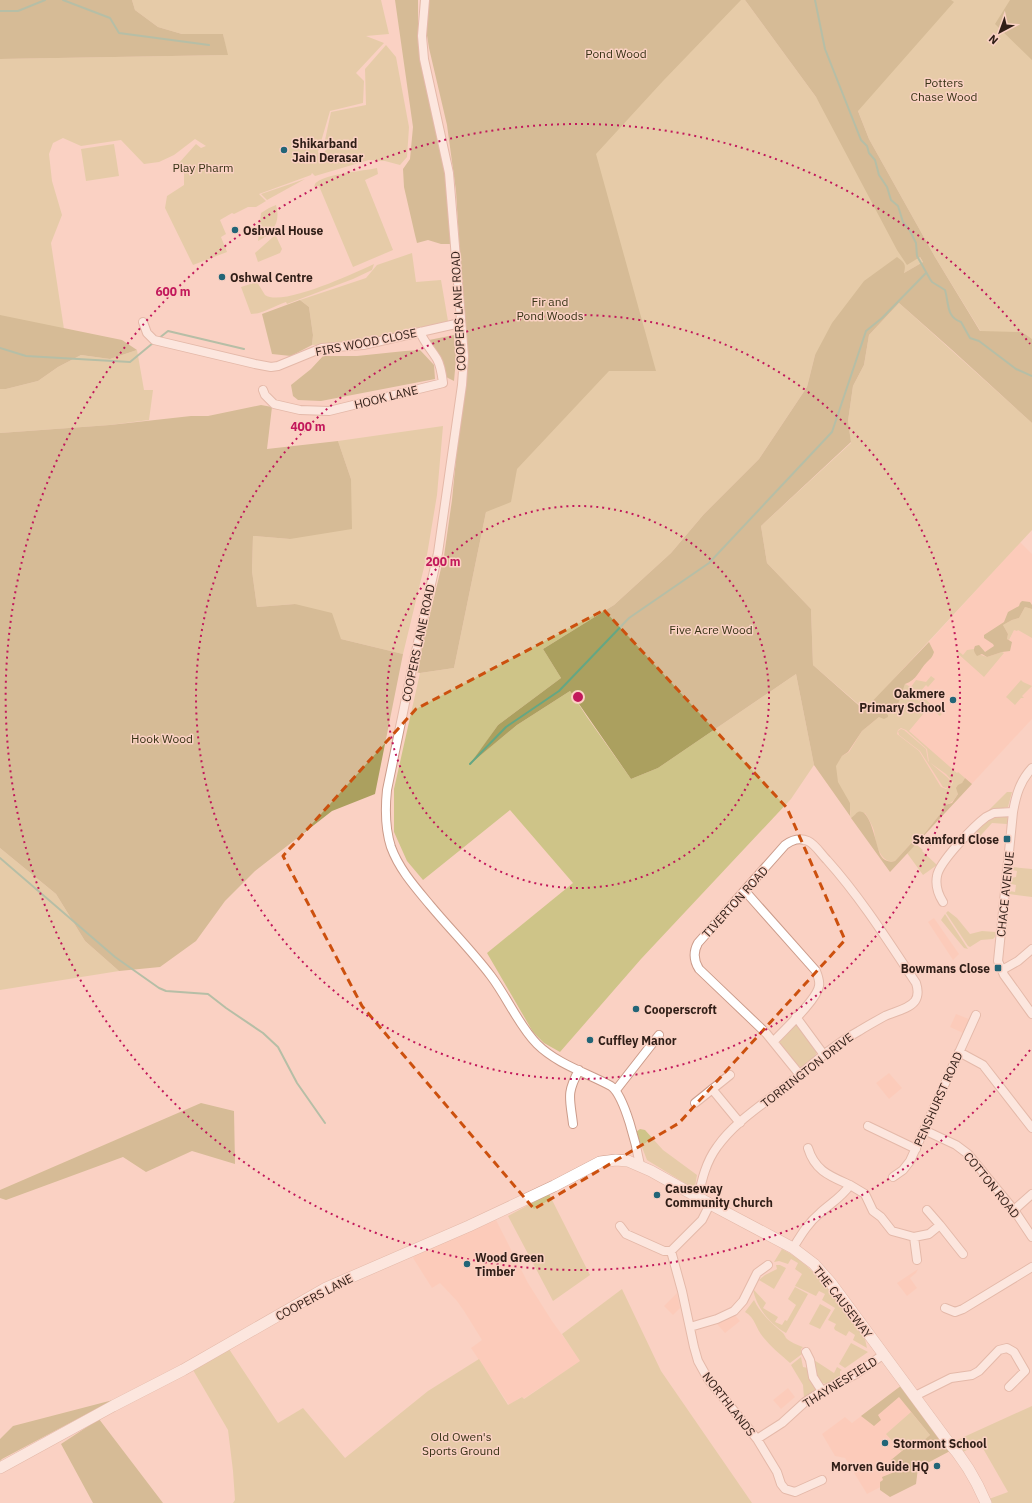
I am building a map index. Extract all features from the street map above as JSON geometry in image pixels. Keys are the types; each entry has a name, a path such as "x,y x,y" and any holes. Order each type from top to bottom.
{"main road":[{"name":"COOPERS LANE","path":"0,1468 113,1406 183,1370 326,1288 469,1226 554,1186 600,1162 616,1160 628,1161 640,1166"},
{"name":"THE CAUSEWAY","path":"640,1166 793,1248 807,1258 823,1274 946,1439 963,1458 978,1482 986,1503"}],"street":[{"name":"COOPERS LANE ROAD","path":"424,0 422,36 424,59 449,173 460,323 464,356 462,385 438,553 387,790 385,805 386,824 392,848 407,876 503,991 528,1034 537,1044 551,1055 616,1090"},
{"name":"FIRS WOOD CLOSE","path":"143,322 147,332 154,340 272,367 322,348 364,345 460,323"},
{"name":"HOOK LANE","path":"263,390 265,395 274,404 300,410 329,411 443,383 438,360 423,340 420,332"},
{"name":"CHACE AVENUE","path":"1032,768 1021,782 1013,812 998,953 998,961 1002,970 1032,1014"},
{"path":"943,902 938,895 936,884 937,874 945,860 986,817 994,813 1013,812"},
{"name":"TIVERTON ROAD","path":"800,1074 774,1041 704,974 695,963 694,952 698,943 788,843 794,840 802,839 807,840 815,846"},
{"name":"TORRINGTON DRIVE","path":"698,1198 703,1174 711,1155 724,1137 824,1055 856,1032 914,1002 918,993 916,983 873,917 815,846"},
{"path":"745,891 816,971 819,978 817,992 814,997 774,1041"},
{"path":"1002,970 1018,961 1032,948"},
{"name":"PENSHURST ROAD","path":"893,1177 908,1165 976,1015"},
{"path":"796,1017 824,1055"},
{"path":"640,1166 623,1102 616,1090 660,1035"},
{"path":"959,1052 983,1066 1032,1128"},
{"path":"574,1124 569,1096 571,1088 580,1070"},
{"path":"695,1103 730,1075"},
{"path":"712,1089 740,1123"},
{"path":"868,1126 916,1149"},
{"name":"COTTON ROAD","path":"924,1130 963,1149 1014,1210 1032,1236"},
{"path":"808,1148 813,1161 824,1172 865,1194 873,1211 881,1217 892,1231 914,1237 929,1234 940,1225"},
{"path":"793,1248 806,1228 819,1213 841,1197 850,1185"},
{"path":"1014,1210 1032,1194"},
{"path":"620,1226 626,1234 664,1251 671,1251 702,1220 710,1204"},
{"path":"927,1210 963,1254"},
{"path":"914,1237 917,1260"},
{"name":"NORTHLANDS","path":"671,1251 682,1291 694,1347 704,1373 720,1395 757,1439 777,1472 781,1484 785,1489 795,1492 822,1480"},
{"path":"690,1327 717,1319 737,1308 743,1301 757,1273 768,1264"},
{"path":"945,1308 955,1312 963,1309 1032,1267"},
{"path":"915,1396 951,1378 972,1375 979,1371 999,1350 1007,1348 1014,1352 1028,1370 1009,1387"},
{"path":"806,1352 810,1360 814,1377 822,1391"},
{"name":"THAYNESFIELD","path":"757,1439 782,1423 805,1402 822,1391 856,1374 884,1354"}],"highlighted area":[{"path":"604,610 787,808 845,940 679,1123 534,1209 362,1006 283,856 416,709"}],"shaded area":[{"name":"Oakmere Primary School","path":"1020,542 1032,554 1032,719 890,872 814,765"},
{"path":"934,918 959,954 953,960 928,922"},
{"path":"956,1014 969,1019 963,1033 950,1027"},
{"path":"889,1073 902,1088 889,1099 876,1083"},
{"path":"496,1220 528,1283 552,1321 581,1361 523,1399 521,1397 509,1405 471,1348 482,1340 464,1311 440,1283 432,1288 413,1258 416,1254"},
{"path":"918,1269 910,1278 917,1288 907,1296 897,1283"},
{"path":"677,1293 680,1308 673,1315 664,1306"},
{"path":"734,1314 740,1321 725,1333 717,1324"},
{"name":"Stormont School","path":"902,1385 950,1451 867,1494 845,1458 835,1456 822,1434 845,1417 852,1423"},
{"path":"788,1388 795,1397 781,1409 773,1400"}],"green space":[{"path":"0,0 132,0 135,10 158,27 182,34 223,34 228,55 0,59"},
{"name":"Play Pharm","path":"132,0 381,0 389,34 366,36 384,43 356,73 364,81 363,103 330,111 318,152 321,155 330,146 325,140 331,112 366,105 365,69 386,45 396,57 409,127 407,157 400,165 385,161 369,160 315,176 312,173 311,175 259,194 266,201 256,207 248,207 234,214 232,213 220,220 226,234 221,237 227,252 193,265 165,208 167,196 184,185 184,169 178,164 196,144 201,148 206,146 195,139 174,155 159,162 144,164 121,140 81,146 63,138 53,143 49,154 52,181 62,215 51,243 64,329 0,316 0,59 227,55 223,34 182,34 158,27 135,10"},
{"path":"395,0 418,0 418,35 424,76 446,173 451,244 441,244 428,240 417,243 415,235 404,187 403,169 410,159 413,127"},
{"name":"Fir and Pond Woods","path":"428,0 741,0 663,81 596,154 656,371 609,371 517,469 511,502 486,512 454,668 420,673 416,672 444,556 452,500 466,356 456,191 447,125 426,29"},
{"name":"Pond Wood","path":"552,0 745,0 816,97 923,262 904,273 815,355 807,387 759,459 704,514 671,553 614,605 543,649 561,678 498,725 472,762 517,725 570,691 631,779 658,768 796,674 814,765 791,799 641,959 560,1052 544,1043 533,1032 487,953 573,883 510,810 423,880 407,861 394,832 394,789 420,673 454,668 486,512 463,396 466,356 459,247"},
{"name":"Five Acre Wood","path":"745,0 951,0 954,2 858,111 869,139 935,257 980,331 1022,332 1032,339 1032,423 899,303 869,335 864,365 853,386 848,421 851,442 761,526 767,563 811,609 813,665 864,710 929,642 934,652 931,658 915,677 905,684 898,704 894,704 892,709 887,706 883,709 888,717 884,719 879,717 862,731 848,752 842,756 836,766 838,782 850,803 850,816 814,765 796,674 658,768 631,779 570,691 517,725 470,764 498,725 561,678 543,649 614,605 671,553 704,514 759,459 807,387 815,355 832,323 864,281 897,257 904,264 904,273 923,262 920,257 907,265 897,250 816,97"},
{"name":"Potters Chase Wood","path":"834,0 1032,0 1032,340 1022,332 981,332 935,257 869,139 821,16"},
{"path":"1010,0 1032,0 1032,60 995,24"},
{"path":"114,144 119,176 86,181 81,149"},
{"path":"377,168 378,174 365,180 393,250 353,267 319,186 314,187 316,182 322,179"},
{"path":"305,179 267,200 261,194"},
{"path":"276,205 277,217 272,231 258,241 261,213"},
{"path":"276,236 282,249 280,253 258,262 255,253"},
{"path":"412,253 416,282 441,280 448,321 364,343 312,345 313,335 309,307 300,300 366,278 377,265"},
{"path":"374,264 372,270 353,279 287,304 286,302 255,314 251,314 241,287 257,282 265,295 274,297 287,296 319,287"},
{"path":"300,300 309,307 313,335 312,345 291,356 272,354 262,314"},
{"path":"899,303 1032,423 1032,530 865,710 813,665 811,609 767,563 761,526 851,443 848,421 853,386 864,365 869,335"},
{"path":"0,315 122,340 137,350 110,359 81,355 58,367 38,381 6,389 0,389"},
{"path":"454,335 456,359 454,381 446,377 441,357 429,340"},
{"path":"137,350 144,390 153,390 149,420 110,425 0,433 0,389 6,389 38,381 58,367 81,355 110,359"},
{"path":"420,350 434,365 435,379 321,401 298,400 293,396 291,385 311,369 323,356 357,356"},
{"name":"Hook Wood","path":"261,405 272,407 267,449 338,441 351,479 352,529 290,539 253,536 252,571 257,607 295,604 332,613 341,639 403,654 375,794 332,811 255,871 225,901 196,941 160,967 119,971 85,941 56,894 0,848 0,433 110,425 191,416 208,416"},
{"path":"443,426 437,495 427,555 403,654 341,639 295,604 257,607 252,571 253,536 290,539 351,479 338,441"},
{"path":"1022,601 1030,602 1032,609 1025,607 1019,618 1003,625 1008,634 1007,639 1012,642 1010,651 987,657 982,654 977,656 974,651 975,646 979,645 985,652 994,646 984,638 984,635 1004,622 1008,612 1019,606"},
{"path":"1025,607 1032,609 1032,638 1018,630 1014,630 1009,640 1007,639 1008,634 1003,625 1019,618"},
{"path":"974,649 975,653 987,657 1002,652 1004,653 984,677 956,652 957,650 963,655 967,650"},
{"path":"931,676 935,679 928,687 926,685 919,693 911,687 916,680 926,682"},
{"path":"1021,680 1032,686 1022,696 1024,698 1021,698 1015,705 1006,697"},
{"path":"905,684 911,687 910,694 919,701 923,697 942,714 940,716 929,707 909,731 957,773 958,772 965,778 956,798 945,805 941,813 924,834 916,838 895,861 891,862 880,854 873,829 865,813 856,814 851,818 850,807 837,781 835,766 842,756 849,752 862,731 884,712 883,709 887,706 895,710","holes":["901,728 906,730 927,749 929,762 946,774 953,782 951,786 946,789 941,787 919,751 897,734 898,730"]},
{"path":"901,729 926,749 928,761 952,782 950,787 943,787 920,751 899,735 898,731"},
{"path":"965,778 972,784 890,872 851,818 858,812 863,812 870,822 881,856 887,861 895,861 916,838 924,834 941,813 945,805 952,803 958,794 956,788"},
{"path":"1007,792 1012,792 1008,807 988,811"},
{"path":"1006,816 1008,819 1007,824 992,823 973,844 969,840 989,821 994,818"},
{"path":"916,844 937,865 923,875 907,853"},
{"path":"0,848 56,894 85,941 119,971 0,990"},
{"path":"1012,867 1032,869 1032,897 1009,894 1010,891 1015,892 1016,885 1011,884 1011,878 1016,877 1017,871 1012,870"},
{"path":"948,911 957,918 970,934 982,931 996,932 995,937 993,939 981,940 970,947 968,946 946,913"},
{"path":"945,914 968,949 964,948 941,920"},
{"path":"796,1023 817,1051 815,1057 802,1068 799,1066 798,1067 779,1042 779,1040"},
{"path":"201,1103 234,1111 235,1164 192,1151 146,1172 123,1157 6,1200 0,1198 0,1190"},
{"path":"640,1129 645,1130 663,1150 697,1175 695,1186 691,1187 647,1160 636,1132"},
{"path":"549,1194 590,1275 553,1301 508,1216"},
{"path":"782,1249 807,1266 818,1277 838,1301 865,1339 867,1348 853,1340 855,1335 849,1331 846,1336 835,1330 834,1328 836,1324 828,1320 835,1308 822,1300 825,1294 819,1291 816,1296 795,1286 802,1274 795,1269 798,1263 791,1259 788,1264 779,1261 774,1262"},
{"path":"776,1265 786,1268 774,1289 759,1280 777,1269"},
{"path":"795,1287 808,1294 786,1333 769,1320 757,1302 753,1289 766,1303 763,1308 778,1317 775,1322 782,1325 785,1320 787,1321 796,1305 788,1299"},
{"name":"Old Owen's Sports Ground","path":"622,1289 661,1371 752,1503 233,1503 235,1500 228,1430 193,1370 229,1349 278,1423 303,1408 345,1458 428,1391 479,1359 508,1405 522,1397 524,1399 580,1361 562,1334"},
{"path":"754,1300 763,1314 783,1333 786,1338 803,1347 801,1349 802,1354 790,1363 766,1341 751,1317 745,1312"},
{"path":"820,1304 831,1310 820,1329 809,1324"},
{"path":"851,1343 868,1352 845,1368 839,1364"},
{"path":"801,1357 803,1367 808,1368 816,1386 816,1389 804,1398 803,1385 791,1365"},
{"path":"814,1360 834,1373 837,1367 842,1370 840,1371 840,1378 827,1384 821,1383 815,1371"},
{"path":"902,1385 950,1451 918,1468 916,1484 890,1497 880,1490 880,1482 883,1480 882,1477 897,1471 891,1460 908,1446 914,1449 930,1435 899,1397 878,1415 881,1420 874,1426 861,1416"},
{"path":"113,1400 0,1461 0,1439 13,1426"},
{"path":"1032,1406 1032,1503 990,1503 989,1499 1008,1492 981,1445 978,1444 963,1452 955,1441"},
{"path":"911,1412 930,1435 918,1446 913,1441 901,1451 886,1434"},
{"path":"99,1419 163,1503 93,1503 61,1444"}],"waterway":[{"path":"0,11 18,11 45,0"},
{"path":"63,0 110,18 119,33 209,45"},
{"path":"815,0 825,49 861,140 867,146 869,153 875,160 879,175 887,187 891,200 898,206 903,222 910,231 916,243 917,256 930,279 932,282 945,290 950,313 956,320 961,322 970,338 979,341 1016,369 1032,376"},
{"path":"470,764 506,727 559,691 629,618 709,563 832,432 866,331 882,318 926,273"},
{"path":"158,339 168,331 244,349"},
{"path":"0,348 26,356 130,362 153,343"},
{"path":"0,858 115,957 159,988 166,991 208,994 263,1033 278,1047 297,1083 325,1123"}],"place":[{"name":"Shikarband Jain Derasar","path":"284,150"},
{"name":"Oshwal House","path":"235,230"},
{"name":"Oshwal Centre","path":"222,277"},
{"name":"Oakmere Primary School","path":"953,700"},
{"name":"Stamford Close","path":"1007,839"},
{"name":"Bowmans Close","path":"998,968"},
{"name":"Cooperscroft","path":"636,1009"},
{"name":"Cuffley Manor","path":"590,1040"},
{"name":"Causeway Community Church","path":"657,1195"},
{"name":"Wood Green Timber","path":"467,1264"},
{"name":"Stormont School","path":"885,1443"},
{"name":"Morven Guide HQ","path":"937,1466"}]}
